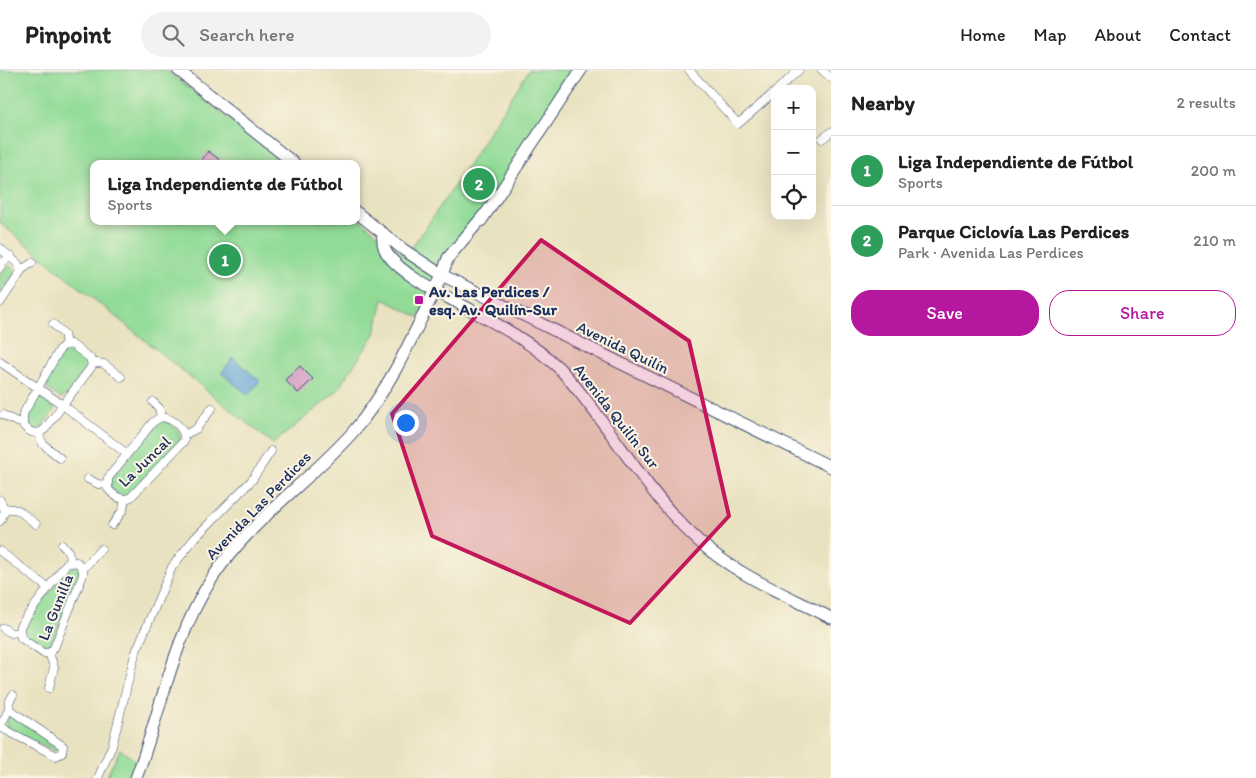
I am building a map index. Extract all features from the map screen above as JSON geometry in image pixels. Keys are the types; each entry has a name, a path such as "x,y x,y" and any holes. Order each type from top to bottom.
{"street":[{"path":"178,70 290,160"},
{"name":"Avenida Las Perdices","path":"136,778 184,632 200,596 234,550 351,434 371,410 388,384 442,275 448,258 484,215 580,70"},
{"path":"689,70 738,124 771,95"},
{"path":"782,85 799,70"},
{"path":"822,70 831,78"},
{"path":"822,139 831,132"},
{"name":"Avenida Quilín","path":"360,215 383,234 442,275 831,467"},
{"name":"Avenida Quilín Sur","path":"383,234 382,242 389,256 434,291 513,333 549,358 569,378 664,503 696,539 739,571 831,618"},
{"path":"0,248 11,256 21,270"},
{"path":"1,263 11,256"},
{"path":"0,303 19,278 21,270 32,262"},
{"path":"513,333 521,325 524,317"},
{"path":"53,324 64,334 66,344"},
{"path":"529,344 533,332 539,324"},
{"path":"60,458 43,444 38,433 26,428 22,422 23,414 60,349 66,344 74,345 92,362 104,364 121,377"},
{"name":"La Juncal","path":"0,362 63,405 126,454"},
{"path":"38,433 45,429 91,368 92,362"},
{"path":"153,402 159,408 160,417"},
{"path":"184,435 196,430 212,408"},
{"path":"3,415 17,422 22,422"},
{"name":"La Juncal","path":"160,417 170,420 181,428 184,435 180,446 131,497 125,499 115,496 107,485 108,478 153,422 160,417"},
{"name":"Avenida Las Perdices","path":"98,778 112,746 135,654 172,568 194,539 252,480 271,451"},
{"path":"88,479 98,484 107,485"},
{"path":"112,525 123,510 125,499"},
{"path":"0,500 5,508 18,510 36,524"},
{"path":"0,520 5,508"},
{"name":"La Gunilla","path":"62,545 68,551 71,561"},
{"name":"La Gunilla","path":"84,569 78,563 71,561 66,564 21,624 19,632 22,638 43,653 49,653 54,648 84,569 101,549"},
{"name":"La Gunilla","path":"0,551 48,588"},
{"name":"La Gunilla","path":"4,628 12,632 19,632"},
{"name":"La Gunilla","path":"49,653 54,667 49,688"},
{"path":"9,709 63,746 62,753 56,756 0,727 9,709 9,702 13,695"}],"highlighted area":[{"path":"541,240 689,341 729,516 630,623 432,536 392,414"}],"green space":[{"path":"0,70 166,70 282,160 90,160 90,225 360,225 360,220 406,256 463,173 529,70 577,70 469,234 418,317 383,299 375,334 335,393 273,444 0,223"},
{"path":"8,266 13,267 16,273 0,294 0,274"},
{"path":"71,347 86,359 88,366 66,396 60,398 46,388 45,383 64,349"},
{"path":"40,397 52,403 54,410 43,426 35,430 27,426 27,418 31,406"},
{"path":"156,422 168,422 178,430 180,440 129,494 122,496 111,489 111,479"},
{"path":"75,565 79,569 80,575 49,649 45,650 26,637 23,628 68,567"},
{"path":"10,714 58,746 59,750 55,751 5,726"},
{"path":"120,749 136,761 129,778 106,778"}],"water":[{"path":"233,358 260,381 248,395 221,373"}],"building":[{"path":"208,151 220,160 202,160"},
{"path":"300,366 313,379 298,393 285,380"}],"place":[{"name":"Parque Ciclovía Las Perdices","path":"479,184"},
{"name":"Liga Independiente de Fútbol","path":"225,260"},
{"name":"Av. Las Perdices / esq. Av. Quilín-Sur","path":"419,300"}]}
